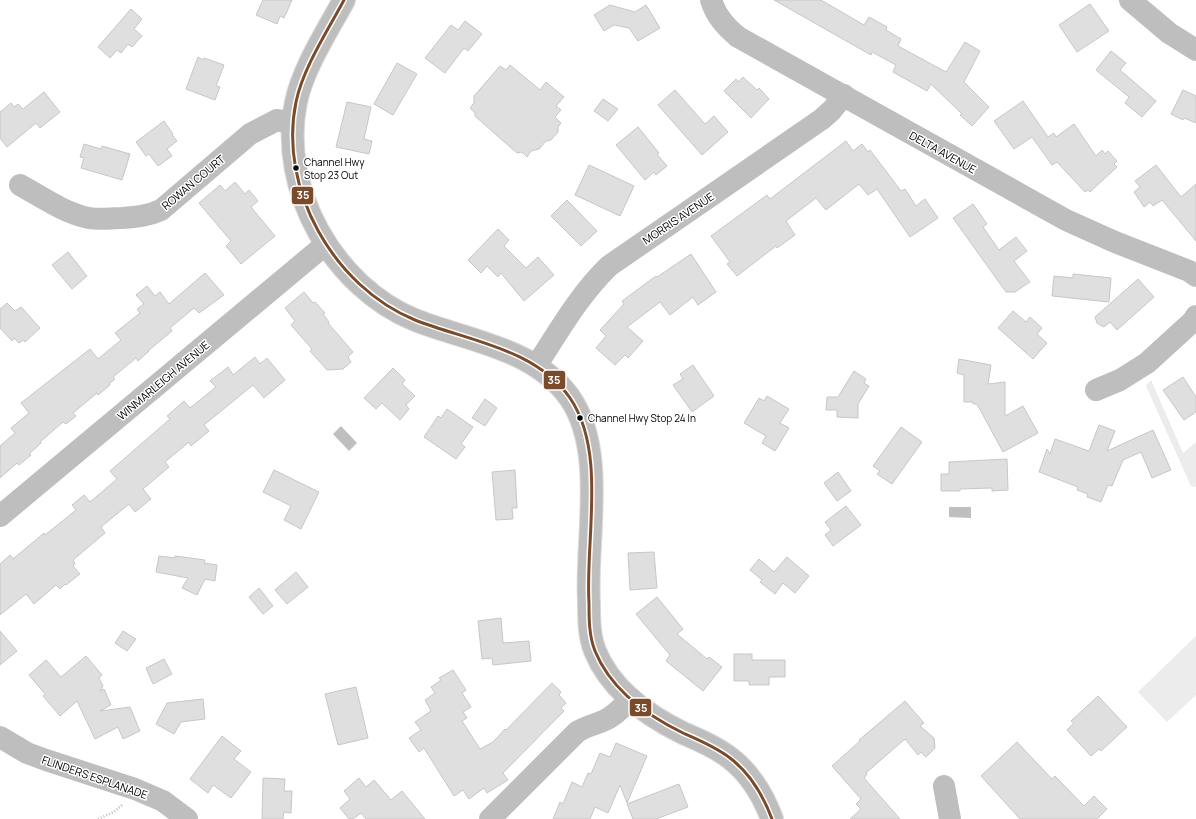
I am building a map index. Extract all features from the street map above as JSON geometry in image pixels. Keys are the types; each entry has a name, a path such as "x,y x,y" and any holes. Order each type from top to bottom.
{"street":[{"path":"344,0 309,65 296,101 293,124 293,150 300,185 310,215 326,244 345,268 359,283 383,303 400,313 436,328 506,350 536,366 551,377 561,387 574,405 583,425 590,458 592,483 588,591 590,632 594,649 607,674 630,699 651,715 717,749 735,761 754,783 767,806 772,819"},
{"name":"DELTA AVENUE","path":"711,0 715,12 720,20 738,37 1066,220 1115,242 1189,271 1196,276"},
{"path":"1130,0 1169,33 1196,50"},
{"name":"MORRIS AVENUE","path":"536,366 575,306 594,280 609,266 822,119 844,96"},
{"name":"ROWAN COURT","path":"20,185 58,207 90,218 105,219 153,214 161,210 250,134 277,120 293,124"},
{"name":"WINMARLEIGH AVENUE","path":"0,516 326,244"},
{"path":"1096,390 1120,380 1147,363 1192,322 1196,316"},
{"path":"490,819 577,732 584,727 603,722 613,716 630,699"},
{"name":"FLINDERS ESPLANADE","path":"0,737 28,753 135,789 163,801 187,819"},
{"path":"944,786 950,819"}],"path":[{"path":"98,819 114,812 122,806 135,789"}],"shaded area":[{"path":"1151,380 1183,453 1196,442 1196,487 1191,486 1146,386"},
{"path":"341,426 357,443 349,451 333,434"},
{"path":"949,507 971,507 971,518 949,517"},
{"path":"1196,636 1196,695 1167,722 1138,692"}],"building":[{"path":"263,0 292,0 284,18 280,16 277,24 256,15"},
{"path":"774,0 821,0 864,25 869,17 887,27 886,30 901,39 898,46 946,72 965,42 980,51 964,82 989,107 972,126 960,115 962,114 931,84 927,91 893,72 896,65 872,52 871,55"},
{"path":"1090,4 1109,31 1077,52 1059,25"},
{"path":"610,5 635,12 646,5 660,28 638,41 629,28 614,25 604,31 594,15"},
{"path":"131,9 142,19 134,29 142,36 132,47 128,44 121,53 117,50 110,58 98,47"},
{"path":"465,21 482,34 468,51 464,48 445,73 425,58 451,25 458,30"},
{"path":"1111,51 1126,63 1120,70 1156,101 1142,117 1125,103 1129,97 1096,70"},
{"path":"198,57 203,60 204,58 224,65 216,86 220,87 215,100 186,89"},
{"path":"397,63 417,74 393,115 374,104"},
{"path":"510,65 540,90 546,82 564,97 556,106 561,110 555,117 561,123 558,127 558,132 551,140 546,141 539,149 531,151 527,157 522,152 517,153 475,116 475,113 470,108 474,103 474,96 500,66 506,70"},
{"path":"743,77 757,90 759,88 769,99 751,118 724,91 736,79 738,82"},
{"path":"675,90 705,124 714,116 728,132 702,155 658,105"},
{"path":"1183,90 1196,96 1196,123 1184,118 1183,120 1171,114"},
{"path":"44,92 60,112 40,128 36,123 7,147 0,138 0,112 11,103 14,107 18,104 23,109"},
{"path":"603,99 618,109 608,121 594,111"},
{"path":"1023,101 1048,137 1054,133 1056,137 1074,124 1096,156 1102,150 1105,154 1108,151 1117,161 1114,164 1117,167 1090,192 1088,190 1085,192 1057,162 1052,165 1032,137 1014,149 994,121"},
{"path":"347,102 371,107 364,139 372,141 369,154 336,147"},
{"path":"164,121 177,141 167,149 172,156 158,166 149,154 146,156 136,142"},
{"path":"638,127 659,153 657,154 667,166 656,175 654,172 645,180 616,145"},
{"path":"846,141 853,151 862,144 868,152 870,150 901,191 905,189 916,206 925,199 938,218 910,237 877,189 868,195 859,184 826,210 816,198 786,221 795,235 777,248 776,246 737,276 727,264 730,262 711,236 767,195 770,199"},
{"path":"84,144 101,149 102,146 130,154 122,180 81,168 84,158 80,157"},
{"path":"589,165 634,186 620,216 575,195"},
{"path":"1156,165 1181,197 1196,184 1196,241 1162,200 1153,206 1150,202 1144,207 1134,192 1140,187 1135,181"},
{"path":"235,182 245,194 249,190 258,201 251,207 275,236 241,264 226,246 231,241 199,203 220,185 225,191"},
{"path":"567,200 597,231 581,246 551,216"},
{"path":"973,204 987,224 983,227 999,250 1016,237 1027,251 1014,261 1030,282 1015,292 1006,292 953,218"},
{"path":"498,229 509,240 504,246 526,268 538,257 554,275 524,301 501,273 498,277 487,266 481,273 468,260"},
{"path":"68,252 87,276 72,289 52,265"},
{"path":"691,254 716,292 698,305 693,297 670,315 660,302 627,327 643,341 628,358 625,355 615,365 596,348 606,336 600,330 624,304 622,301 656,276 657,277"},
{"path":"205,273 224,295 199,313 194,308 170,328 172,331 138,361 136,358 113,377 115,379 109,384 110,385 98,395 97,393 73,413 76,416 66,424 63,422 40,442 41,443 29,454 31,455 19,465 17,463 0,478 0,446 15,433 11,428 29,413 21,403 90,349 98,359 121,340 115,333 140,313 137,309 144,304 136,295 147,286 155,296 160,292 169,304"},
{"path":"1073,274 1111,278 1109,302 1052,296 1054,276 1073,278"},
{"path":"1138,279 1154,297 1117,330 1110,322 1104,327 1097,323 1095,317"},
{"path":"304,292 313,303 315,302 325,313 323,314 329,322 328,323 353,352 348,357 351,362 343,369 327,370 310,351 312,349 291,325 295,321 285,308"},
{"path":"7,303 15,311 21,307 40,328 25,342 23,340 19,343 14,338 12,341 0,328 0,309"},
{"path":"1013,311 1026,322 1030,317 1042,328 1037,334 1047,343 1033,359 998,328"},
{"path":"255,357 260,364 267,358 285,380 264,398 253,385 204,425 209,431 191,446 189,442 165,462 169,467 143,489 151,499 135,512 129,504 101,527 105,533 73,560 75,564 73,566 80,574 60,589 56,585 34,604 26,594 0,615 0,564 10,555 13,559 44,533 45,535 76,510 72,505 84,495 90,502 117,479 110,471 170,419 167,416 184,401 190,408 216,387 210,381 228,367 233,375"},
{"path":"959,359 991,365 988,384 1005,382 1005,416 1023,406 1038,433 1003,452 977,404 973,404 973,402 964,402 964,375 957,373"},
{"path":"693,365 714,396 692,412 673,385 683,379 680,374"},
{"path":"393,368 405,380 402,384 415,396 406,405 409,409 400,420 382,403 376,409 364,398"},
{"path":"854,371 866,379 864,383 869,386 858,404 858,418 837,417 837,410 826,410 827,397 838,397"},
{"path":"1183,377 1196,397 1196,412 1184,420 1163,390"},
{"path":"767,396 789,409 780,423 789,428 775,451 762,443 766,436 744,423 759,398 764,401"},
{"path":"485,399 497,408 485,426 472,418"},
{"path":"447,409 473,427 461,444 465,447 456,459 424,437 438,416 441,418"},
{"path":"1099,425 1115,431 1107,451 1153,430 1171,470 1152,478 1141,452 1123,460 1112,486 1108,485 1101,502 1087,497 1088,494 1077,490 1078,487 1039,472 1047,449 1050,454 1055,439 1089,451"},
{"path":"901,427 922,442 892,484 877,474 880,471 873,466"},
{"path":"1007,459 1008,490 992,491 992,488 941,491 941,474 949,474 949,462"},
{"path":"274,470 319,492 301,529 284,520 291,506 263,492"},
{"path":"515,470 517,508 512,508 513,519 496,520 492,472"},
{"path":"838,472 851,491 837,501 824,483"},
{"path":"846,506 861,525 833,546 825,535 831,530 825,522"},
{"path":"654,552 657,588 630,590 628,553"},
{"path":"159,556 175,558 175,556 205,560 204,563 217,565 215,581 205,579 197,595 182,588 188,578 156,572"},
{"path":"787,557 809,576 795,593 783,583 775,594 760,582 762,580 750,570 759,559 774,572"},
{"path":"296,572 308,587 287,604 275,590"},
{"path":"259,588 273,606 263,614 249,597"},
{"path":"657,597 683,629 677,634 707,659 709,657 722,667 703,691 666,661 670,655 636,614"},
{"path":"501,618 503,643 529,641 531,661 493,665 492,658 482,659 478,621"},
{"path":"0,631 17,651 0,665"},
{"path":"123,631 136,639 127,651 115,643"},
{"path":"734,654 752,654 752,660 785,660 785,677 769,677 769,685 749,685 749,681 734,681"},
{"path":"86,656 102,675 99,678 103,686 100,691 104,689 111,705 100,711 130,707 140,731 123,739 118,727 95,739 77,701 60,716 43,696 45,694 29,675 46,660 61,677"},
{"path":"164,659 172,674 153,684 146,668"},
{"path":"453,670 466,690 462,693 471,707 463,712 467,718 462,721 480,749 493,742 552,683 561,692 559,695 566,703 561,708 564,711 503,773 508,780 487,793 484,788 469,799 463,790 454,796 424,748 419,752 409,738 421,730 415,722 431,711 425,700 435,693 431,687 441,680 439,678"},
{"path":"356,687 368,738 338,745 325,694"},
{"path":"1098,696 1127,727 1101,751 1099,749 1091,756 1067,730 1074,723 1071,721"},
{"path":"203,699 205,719 181,722 174,734 156,724 167,703"},
{"path":"905,701 924,723 920,726 934,738 935,748 926,757 921,752 918,755 905,739 866,773 867,774 864,778 900,819 850,819 861,809 856,804 861,799 832,766 860,741 859,740"},
{"path":"222,736 241,751 234,759 251,772 231,798 213,785 208,793 190,779"},
{"path":"1017,742 1052,779 1055,776 1084,806 1094,796 1107,809 1097,819 1020,819 981,776"},
{"path":"616,743 647,756 627,803 620,785 608,813 595,807 590,819 553,819 560,802 563,804 572,782 582,787 588,773 591,774 600,753 610,757"},
{"path":"263,778 285,779 284,791 292,791 291,813 284,812 283,819 262,819"},
{"path":"359,778 366,787 374,780 391,800 402,791 425,819 366,819 361,813 353,819 349,819 340,808 350,799 344,791"},
{"path":"679,784 688,807 656,819 633,819 627,804"}],"transit line":[{"name":"35","path":"344,0 310,63 299,89 296,102 293,135 296,168 304,201 318,231 337,259 360,284 386,305 415,320 499,348 520,357 555,381 570,398 581,420 588,444 591,470 592,498 589,615 590,633 595,651 610,678 631,700 669,726 719,750 737,764 756,786 772,819"}],"place":[{"name":"Channel Hwy Stop 23 Out","path":"296,168"},
{"name":"Channel Hwy Stop 24 In","path":"580,418"}]}
